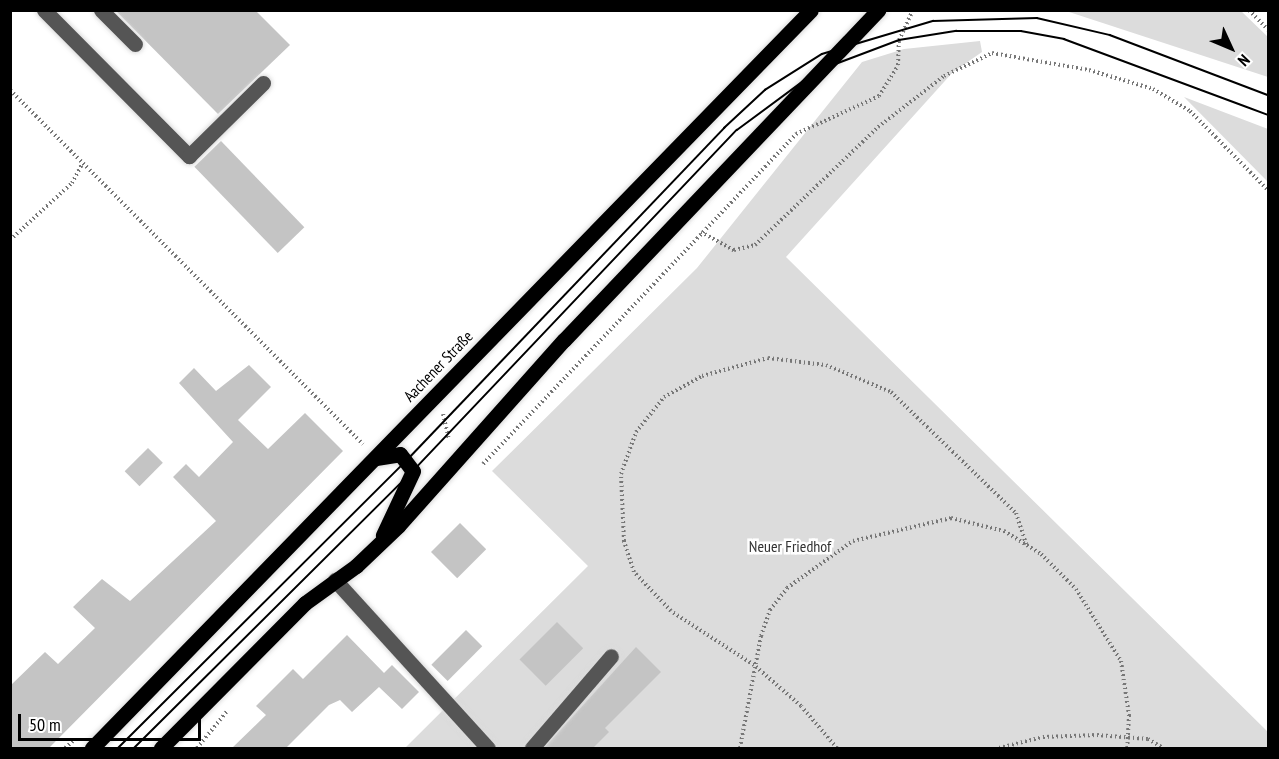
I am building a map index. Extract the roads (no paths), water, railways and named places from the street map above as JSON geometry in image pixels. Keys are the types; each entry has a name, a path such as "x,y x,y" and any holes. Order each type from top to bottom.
{"main road":[{"name":"Aachener Straße","path":"92,748 373,453 415,416 811,10"},
{"path":"161,748 305,603 377,546 476,445 564,340 682,220 878,10"},
{"path":"373,453 399,454 413,471 377,546"}],"lane":[{"path":"44,10 189,156 263,83"},
{"path":"102,10 135,44"},
{"path":"335,580 488,748"},
{"path":"532,748 611,656"}],"tram line":[{"path":"118,748 408,459 724,128 765,90 822,54 933,21 1037,18 1110,35 1268,95"},
{"path":"134,748 413,471 737,130 817,71 899,40 956,31 1021,31 1064,39 1268,115"}],"park label":[{"name":"Neuer Friedhof","path":"790,546"}]}
